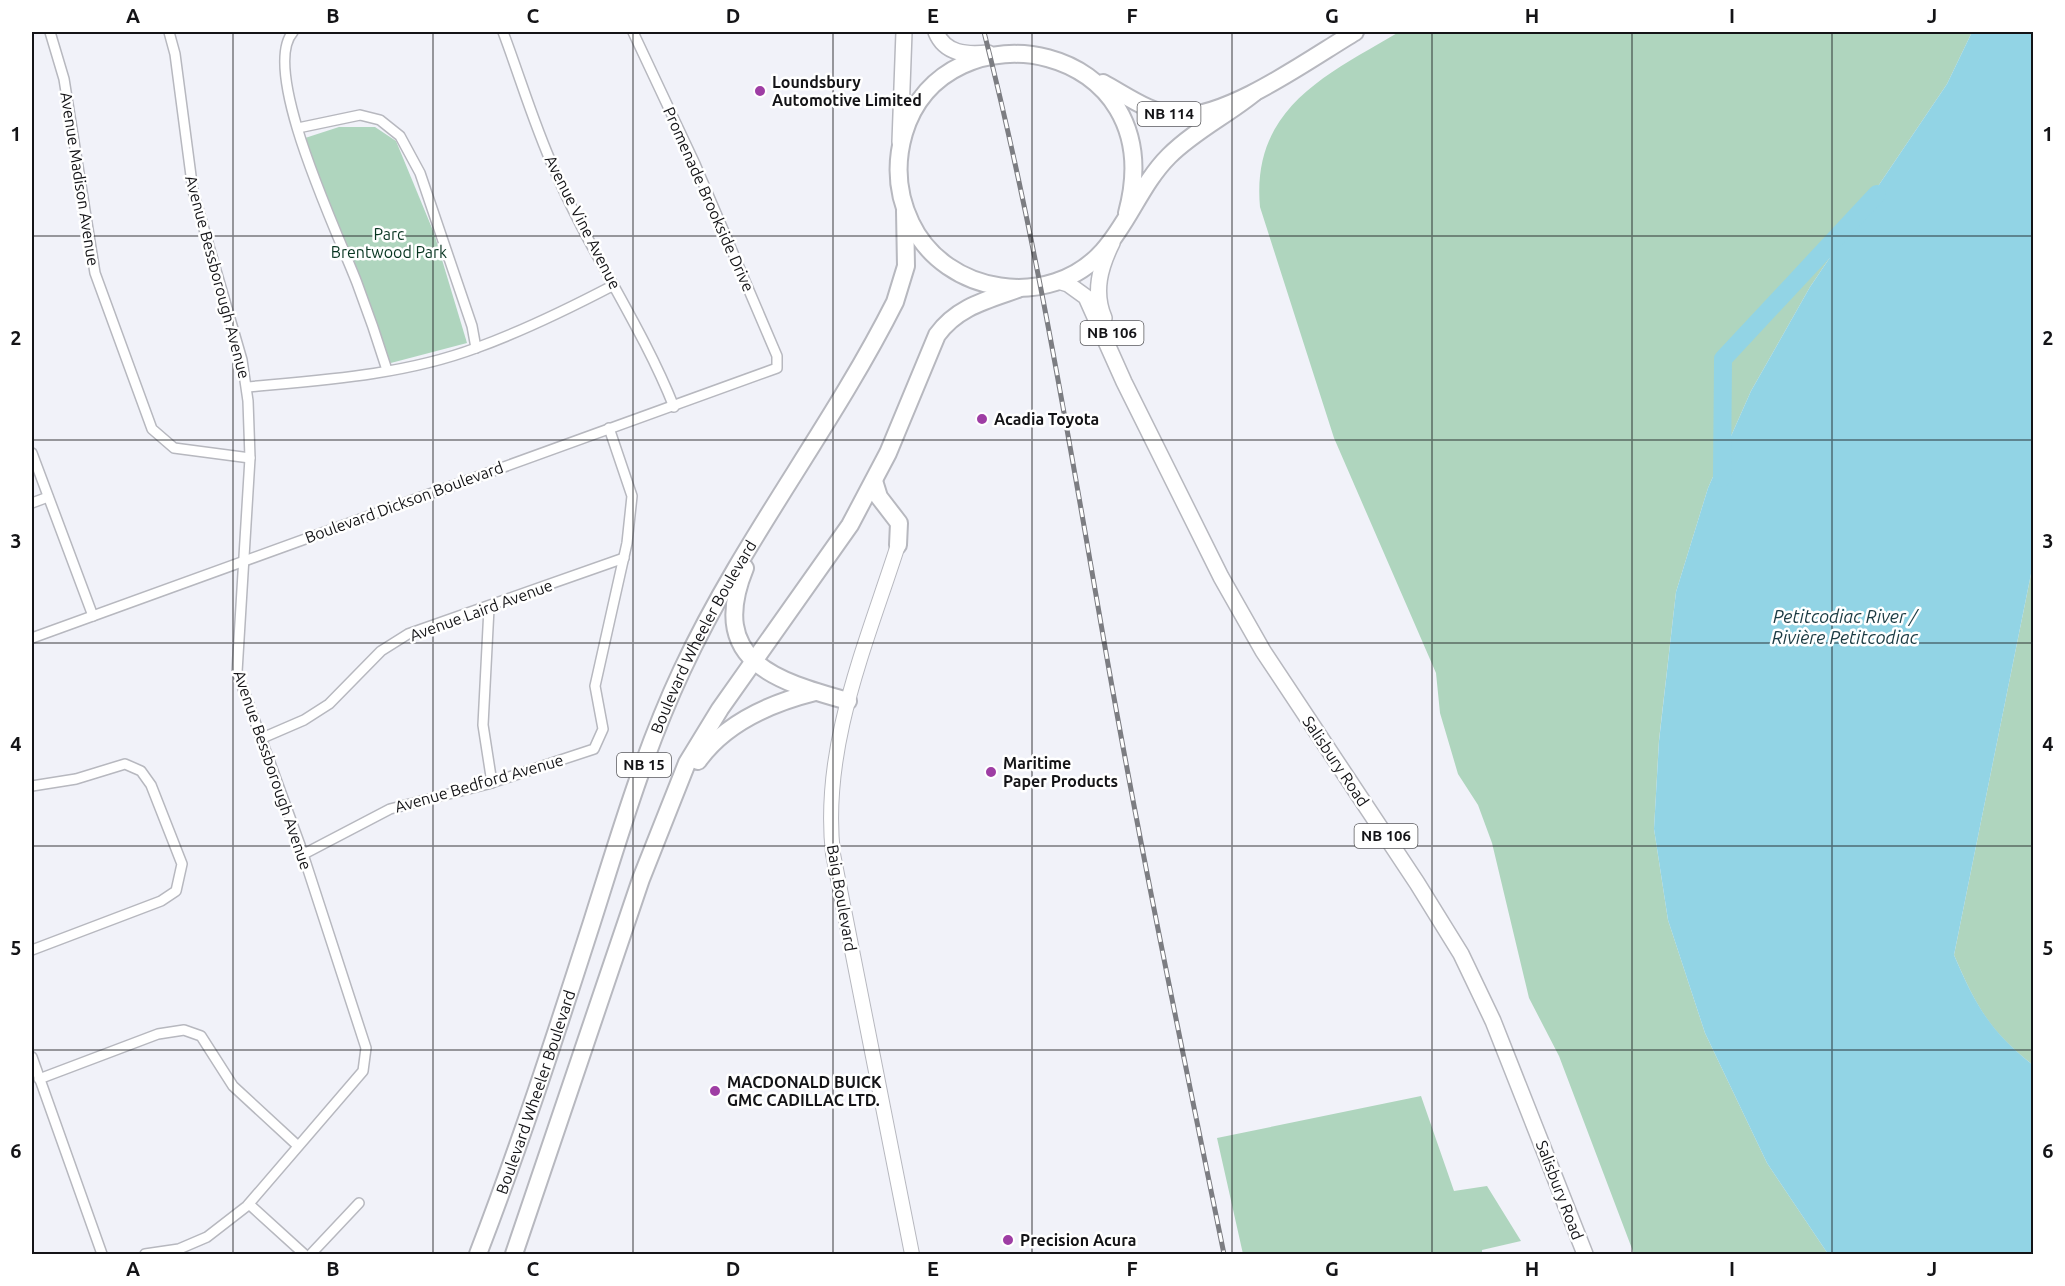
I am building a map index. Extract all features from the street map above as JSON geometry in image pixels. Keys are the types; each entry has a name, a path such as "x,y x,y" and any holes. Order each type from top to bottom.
{"highway":[{"name":"NB 114","path":"1127,213 1154,171 1170,154 1254,93 1355,32"},
{"path":"1034,52 1070,63 1090,75 1113,100 1122,114 1131,138 1135,163 1134,189 1127,213 1118,231 1095,258 1082,269 1058,281 1018,289 977,282 941,262 914,230 905,211 898,180 900,148 906,126 917,105 931,87 948,72 969,60 991,53 1034,52"},
{"name":"NB 114","path":"1090,75 1149,109 1179,116 1224,106 1254,93"},
{"name":"Boulevard Wheeler Boulevard","path":"478,1254 517,1152 617,845 668,702 714,606 879,333 898,295 906,266 905,211"},
{"name":"Boulevard Wheeler Boulevard","path":"514,1254 641,879 695,748 753,662 827,560 874,481 943,327 963,310 1018,289"},
{"path":"874,481 879,497 899,524 898,545"},
{"path":"766,518 742,575 735,606 739,636 753,662 771,674 815,692 848,701"},
{"path":"670,804 699,758 722,734 771,706 815,692"}],"main road":[{"path":"900,148 904,32"},
{"path":"936,32 942,42 957,52 967,55 991,53"},
{"name":"Salisbury Road","path":"1118,231 1103,261 1098,281 1099,298 1103,315 1144,400 1152,434"},
{"name":"Salisbury Road","path":"1058,281 1068,284 1086,297 1124,382 1152,434 1221,577 1263,651 1417,883 1461,954 1493,1021 1585,1254"}],"street":[{"name":"Avenue Madison Avenue","path":"50,32 64,79 95,273 152,429 174,448 250,458"},
{"name":"Avenue Bessborough Avenue","path":"145,1254 179,1249 207,1237 249,1204 363,1071 366,1048 302,855 237,672 250,458 247,387 242,360 193,191 175,54 169,32"},
{"path":"293,32 287,38 284,65 311,175 357,282 387,370"},
{"name":"Avenue Vine Avenue","path":"503,32 554,170 641,333 674,407"},
{"name":"Promenade Brookside Drive","path":"633,32 695,164 777,356 777,368"},
{"path":"298,128 360,115 380,120 400,136 420,173 472,326 476,348"},
{"path":"247,387 322,381 387,370 476,348 614,285"},
{"name":"Boulevard Dickson Boulevard","path":"32,638 777,368"},
{"path":"609,428 632,496 624,558"},
{"path":"32,453 93,616"},
{"path":"32,503 48,497"},
{"name":"Baig Boulevard","path":"898,545 848,701 832,772 830,810 833,854 912,1254"},
{"name":"Avenue Laird Avenue","path":"260,739 304,720 329,704 381,651 408,634 489,608 624,558"},
{"name":"Avenue Bedford Avenue","path":"302,855 390,809 492,783 594,749 603,729 595,686 624,558"},
{"path":"489,608 483,725 492,783"},
{"path":"32,786 76,779 125,764 141,771 151,785 182,864 176,891 161,901 32,950"},
{"path":"39,1079 158,1034 184,1030 201,1036 233,1086 298,1146"},
{"path":"32,1058 102,1254"},
{"path":"311,1254 359,1203"},
{"path":"249,1204 304,1254"}],"green space":[{"path":"1399,32 1972,32 1947,84 1810,287 1751,391 1708,488 1676,592 1659,740 1654,829 1668,920 1705,1033 1767,1163 1828,1254 1634,1254 1559,1056 1529,998 1492,843 1478,805 1458,774 1440,713 1436,673 1334,438 1260,207 1260,173 1268,144 1281,119 1299,98 1321,80"},
{"name":"Parc Brentwood Park","path":"339,127 375,127 396,141 434,233 467,343 387,364 302,139"},
{"path":"2033,564 2033,1065 1994,1029 1969,989 1954,955"},
{"path":"1421,1096 1454,1191 1487,1186 1521,1241 1482,1250 1482,1254 1243,1254 1217,1138"}],"water":[{"name":"Petitcodiac River / Rivière Petitcodiac","path":"1972,32 2033,32 2033,564 1954,955 1977,1003 1995,1029 2033,1065 2033,1254 1828,1254 1767,1163 1705,1033 1668,920 1654,829 1659,741 1676,592 1708,488 1751,391 1810,287 1947,84"}],"waterway":[{"name":"Petitcodiac River / Rivière Petitcodiac","path":"1722,478 1723,359 1877,194"}],"railway":[{"path":"984,32 1037,268 1135,812 1224,1254"}],"place":[{"name":"Loundsbury Automotive Limited","path":"760,91"},
{"name":"Acadia Toyota","path":"982,419"},
{"name":"Maritime Paper Products","path":"991,772"},
{"name":"MACDONALD BUICK GMC CADILLAC LTD.","path":"715,1091"},
{"name":"Precision Acura","path":"1008,1240"}]}
